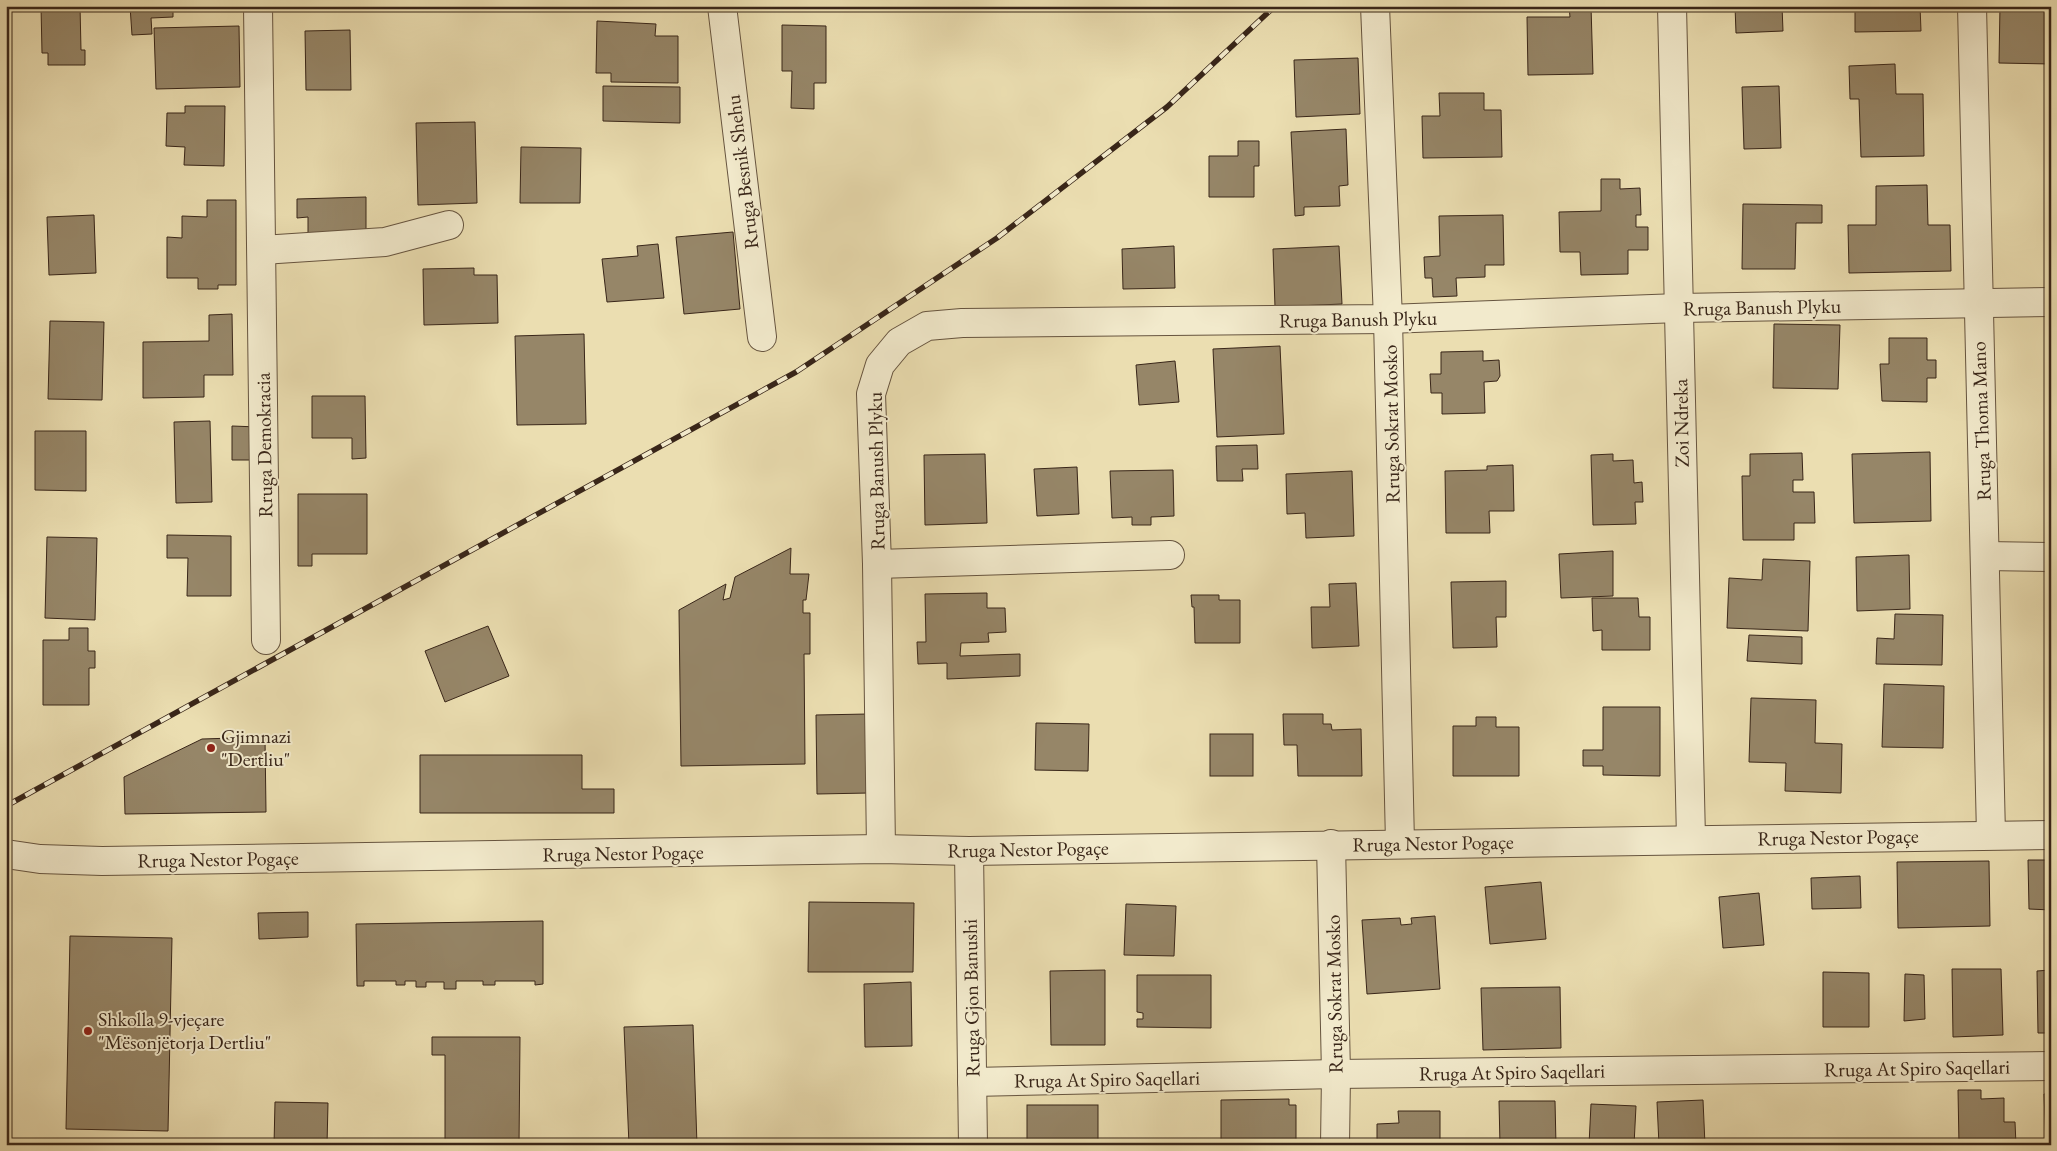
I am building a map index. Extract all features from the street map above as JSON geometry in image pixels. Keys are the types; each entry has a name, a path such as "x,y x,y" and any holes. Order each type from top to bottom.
{"street":[{"name":"Rruga Demokracia","path":"258,6 266,640"},
{"name":"Rruga Besnik Shehu","path":"722,6 762,337"},
{"name":"Rruga Sokrat Mosko","path":"1375,6 1388,319 1400,843"},
{"name":"Zoi Ndreka","path":"1672,6 1690,839"},
{"name":"Rruga Thoma Mano","path":"1972,6 1977,304 1991,835"},
{"path":"262,250 385,242 449,224"},
{"name":"Rruga Banush Plyku","path":"881,849 877,564 871,394 880,365 899,342 927,326 1388,319 1679,308 2051,302"},
{"name":"Rruga Banush Plyku","path":"877,564 1170,555"},
{"path":"1985,556 2051,557"},
{"name":"Rruga Nestor Pogaçe","path":"6,854 40,859 102,860 881,849 969,851 2051,834"},
{"name":"Rruga Sokrat Mosko","path":"1331,844 1336,1074 1335,1145"},
{"name":"Rruga Gjon Banushi","path":"969,851 973,1145"},
{"name":"Rruga At Spiro Saqellari","path":"972,1082 1336,1074 2051,1066"}],"building":[{"path":"41,6 80,6 81,50 85,50 85,65 48,65 48,53 42,53"},
{"path":"130,6 173,6 173,17 151,18 152,34 132,35"},
{"path":"1569,6 1591,6 1593,74 1528,75 1527,17 1570,17"},
{"path":"1735,6 1782,6 1783,31 1736,33"},
{"path":"1855,6 1920,6 1921,31 1855,32"},
{"path":"2000,6 2051,6 2051,64 1999,63"},
{"path":"597,21 656,24 655,36 678,36 678,83 611,82 611,73 596,73"},
{"path":"782,25 826,26 826,83 814,83 814,109 791,108 792,71 782,71"},
{"path":"239,26 240,87 156,89 154,28"},
{"path":"350,30 351,90 306,90 305,31"},
{"path":"1358,58 1360,114 1296,117 1294,60"},
{"path":"1895,64 1896,94 1923,94 1924,156 1861,157 1859,99 1850,99 1849,66"},
{"path":"603,86 680,87 680,123 603,121"},
{"path":"1779,86 1781,148 1744,149 1742,87"},
{"path":"1439,93 1484,93 1484,110 1501,110 1502,157 1423,158 1422,116 1440,116"},
{"path":"2048,97 2051,97 2051,179 2047,179"},
{"path":"185,106 225,106 224,166 184,165 185,147 166,146 167,113 185,113"},
{"path":"475,122 477,203 418,205 416,123"},
{"path":"1346,129 1348,185 1339,186 1340,206 1304,207 1304,215 1295,216 1291,132"},
{"path":"1238,141 1259,141 1259,166 1254,166 1254,197 1209,197 1209,156 1238,156"},
{"path":"521,147 581,148 580,203 520,203"},
{"path":"1601,179 1620,179 1620,189 1640,188 1641,215 1636,215 1636,227 1648,227 1648,250 1628,250 1628,274 1581,275 1580,252 1560,252 1559,212 1601,211"},
{"path":"1927,185 1928,225 1950,225 1951,271 1849,273 1848,225 1876,225 1876,186"},
{"path":"366,197 366,233 308,235 308,217 297,218 297,199"},
{"path":"207,200 236,200 236,285 218,285 218,289 198,289 198,278 167,278 167,237 182,238 182,216 207,217"},
{"path":"1743,204 1822,205 1822,223 1796,223 1795,269 1742,269"},
{"path":"94,215 96,273 49,275 47,217"},
{"path":"1503,215 1504,265 1485,265 1485,277 1456,278 1457,296 1433,297 1432,278 1425,278 1424,257 1440,256 1439,216"},
{"path":"733,232 740,309 684,314 676,237"},
{"path":"658,244 664,298 607,302 602,259 638,256 637,246"},
{"path":"1174,246 1175,288 1123,289 1122,249"},
{"path":"1339,246 1342,304 1275,307 1273,249"},
{"path":"474,268 474,275 497,275 498,323 424,325 423,269"},
{"path":"232,314 233,375 204,375 204,397 143,398 143,342 209,341 209,315"},
{"path":"50,321 104,322 102,400 48,399"},
{"path":"1774,324 1840,325 1838,389 1773,388"},
{"path":"584,334 586,424 517,425 515,336"},
{"path":"1889,338 1927,338 1927,360 1936,360 1936,378 1927,378 1927,402 1882,401 1880,364 1889,364"},
{"path":"1280,346 1284,434 1217,437 1213,349"},
{"path":"1483,351 1483,361 1499,360 1500,376 1497,381 1484,382 1485,413 1442,414 1442,393 1431,393 1430,374 1441,374 1441,352"},
{"path":"1175,361 1179,402 1139,405 1136,365"},
{"path":"312,396 365,396 366,458 352,459 352,438 312,438"},
{"path":"210,421 212,502 176,503 174,422"},
{"path":"232,426 258,427 257,460 232,460"},
{"path":"35,431 86,431 86,491 35,490"},
{"path":"1257,445 1258,469 1242,469 1243,481 1217,481 1216,446"},
{"path":"1930,452 1931,521 1854,523 1852,454"},
{"path":"1802,453 1803,480 1793,480 1793,492 1814,492 1815,523 1794,523 1794,540 1743,540 1742,476 1750,476 1750,454"},
{"path":"985,454 987,523 925,525 924,455"},
{"path":"1613,454 1613,461 1633,460 1634,483 1642,482 1643,502 1635,502 1636,524 1593,525 1591,455"},
{"path":"1513,465 1514,511 1489,511 1490,533 1446,533 1445,471 1487,470 1487,466"},
{"path":"1077,467 1079,514 1037,516 1034,469"},
{"path":"1173,470 1174,516 1151,517 1151,525 1132,525 1132,517 1112,518 1110,471"},
{"path":"1352,471 1354,536 1306,538 1305,513 1287,514 1286,474"},
{"path":"2047,491 2051,491 2051,510 2047,510"},
{"path":"298,494 367,494 367,554 312,554 312,566 298,566"},
{"path":"167,535 231,536 231,596 187,596 188,558 167,558"},
{"path":"47,537 97,538 95,620 45,618"},
{"path":"791,548 790,574 809,574 806,600 803,600 803,613 810,613 810,654 804,654 805,764 681,766 679,610 726,584 723,600 730,598 735,577"},
{"path":"1613,551 1613,596 1561,598 1559,554"},
{"path":"1909,555 1910,609 1857,611 1856,557"},
{"path":"1763,559 1810,561 1808,631 1727,628 1729,578 1762,580"},
{"path":"1506,581 1506,617 1496,617 1497,647 1453,648 1451,582"},
{"path":"1356,583 1359,646 1312,648 1311,607 1330,607 1329,584"},
{"path":"987,593 987,608 1005,608 1006,632 988,633 989,642 961,643 960,656 1020,654 1020,676 947,679 947,663 918,664 917,642 926,642 925,594"},
{"path":"1191,595 1219,595 1219,600 1240,600 1240,643 1195,643 1194,607 1192,607"},
{"path":"1592,598 1638,598 1639,617 1650,617 1650,650 1602,650 1602,630 1593,631"},
{"path":"1895,614 1943,615 1942,665 1876,664 1877,638 1894,639"},
{"path":"488,626 509,676 445,702 425,651"},
{"path":"69,628 88,628 88,651 95,651 95,668 89,668 89,705 43,705 43,640 69,640"},
{"path":"1749,635 1802,637 1802,664 1747,661"},
{"path":"1884,684 1944,686 1943,748 1882,747"},
{"path":"1751,698 1816,700 1815,743 1842,744 1841,793 1785,791 1786,763 1749,762"},
{"path":"1603,707 1660,707 1660,776 1603,775 1603,766 1583,766 1583,750 1603,750"},
{"path":"868,714 869,793 817,794 816,715"},
{"path":"1283,714 1323,714 1323,724 1331,724 1332,730 1361,729 1362,776 1298,776 1297,745 1284,745"},
{"path":"1476,717 1496,717 1496,727 1519,727 1519,776 1453,776 1453,726 1476,726"},
{"path":"1036,723 1089,724 1088,771 1035,770"},
{"path":"1210,734 1253,734 1253,776 1210,776"},
{"path":"265,737 266,812 125,814 124,777 202,739"},
{"path":"420,755 582,755 582,789 614,789 614,813 420,813"},
{"path":"2028,860 2051,860 2051,910 2029,909"},
{"path":"1989,861 1990,926 1898,928 1897,862"},
{"path":"1860,876 1861,908 1812,909 1811,878"},
{"path":"1541,882 1546,939 1490,944 1485,887"},
{"path":"1759,893 1764,945 1723,948 1719,897"},
{"path":"809,902 914,903 913,972 808,972"},
{"path":"1126,904 1176,906 1174,956 1124,955"},
{"path":"308,912 308,937 259,939 258,913"},
{"path":"1435,916 1440,989 1367,994 1362,920 1400,918 1401,925 1412,924 1411,918"},
{"path":"543,921 543,984 535,985 535,981 495,981 495,985 483,985 483,981 456,981 456,989 444,989 444,982 426,982 426,987 416,987 416,981 405,981 405,985 396,985 396,981 364,981 364,986 357,986 356,924"},
{"path":"70,936 172,938 168,1131 66,1129"},
{"path":"1952,969 2001,969 2003,1035 1953,1037"},
{"path":"1105,970 1105,1045 1051,1045 1050,971"},
{"path":"2051,970 2051,1033 2038,1033 2037,971"},
{"path":"1823,972 1869,973 1869,1027 1823,1027"},
{"path":"1905,974 1924,975 1925,1019 1904,1021"},
{"path":"1137,975 1211,975 1211,1028 1137,1027 1137,1019 1143,1019 1143,1013 1137,1012"},
{"path":"911,982 912,1046 865,1047 864,984"},
{"path":"1560,987 1561,1048 1483,1050 1481,988"},
{"path":"693,1025 697,1145 629,1145 624,1027"},
{"path":"432,1037 520,1037 519,1145 445,1145 445,1055 432,1055"},
{"path":"1958,1090 1981,1090 1981,1099 2004,1098 2004,1122 2015,1122 2016,1145 1959,1145"},
{"path":"2044,1094 2051,1094 2051,1145 2046,1145"},
{"path":"1289,1099 1289,1105 1296,1105 1296,1145 1221,1145 1221,1100"},
{"path":"1703,1100 1705,1145 1659,1145 1657,1102"},
{"path":"1499,1101 1555,1101 1556,1145 1500,1145"},
{"path":"275,1102 328,1103 327,1145 274,1145"},
{"path":"1591,1104 1636,1106 1634,1145 1589,1145"},
{"path":"1027,1105 1098,1105 1098,1145 1027,1145"},
{"path":"1398,1111 1440,1111 1440,1145 1377,1145 1377,1124 1399,1123"},
{"path":"1195,1141 1195,1145 1122,1145 1122,1143"}],"railway":[{"path":"6,806 796,372 997,238 1167,107 1275,6"}],"place":[{"name":"Gjimnazi \"Dertliu\"","path":"211,748"},
{"name":"Shkolla 9-vjeçare \"Mësonjëtorja Dertliu\"","path":"88,1031"}]}
